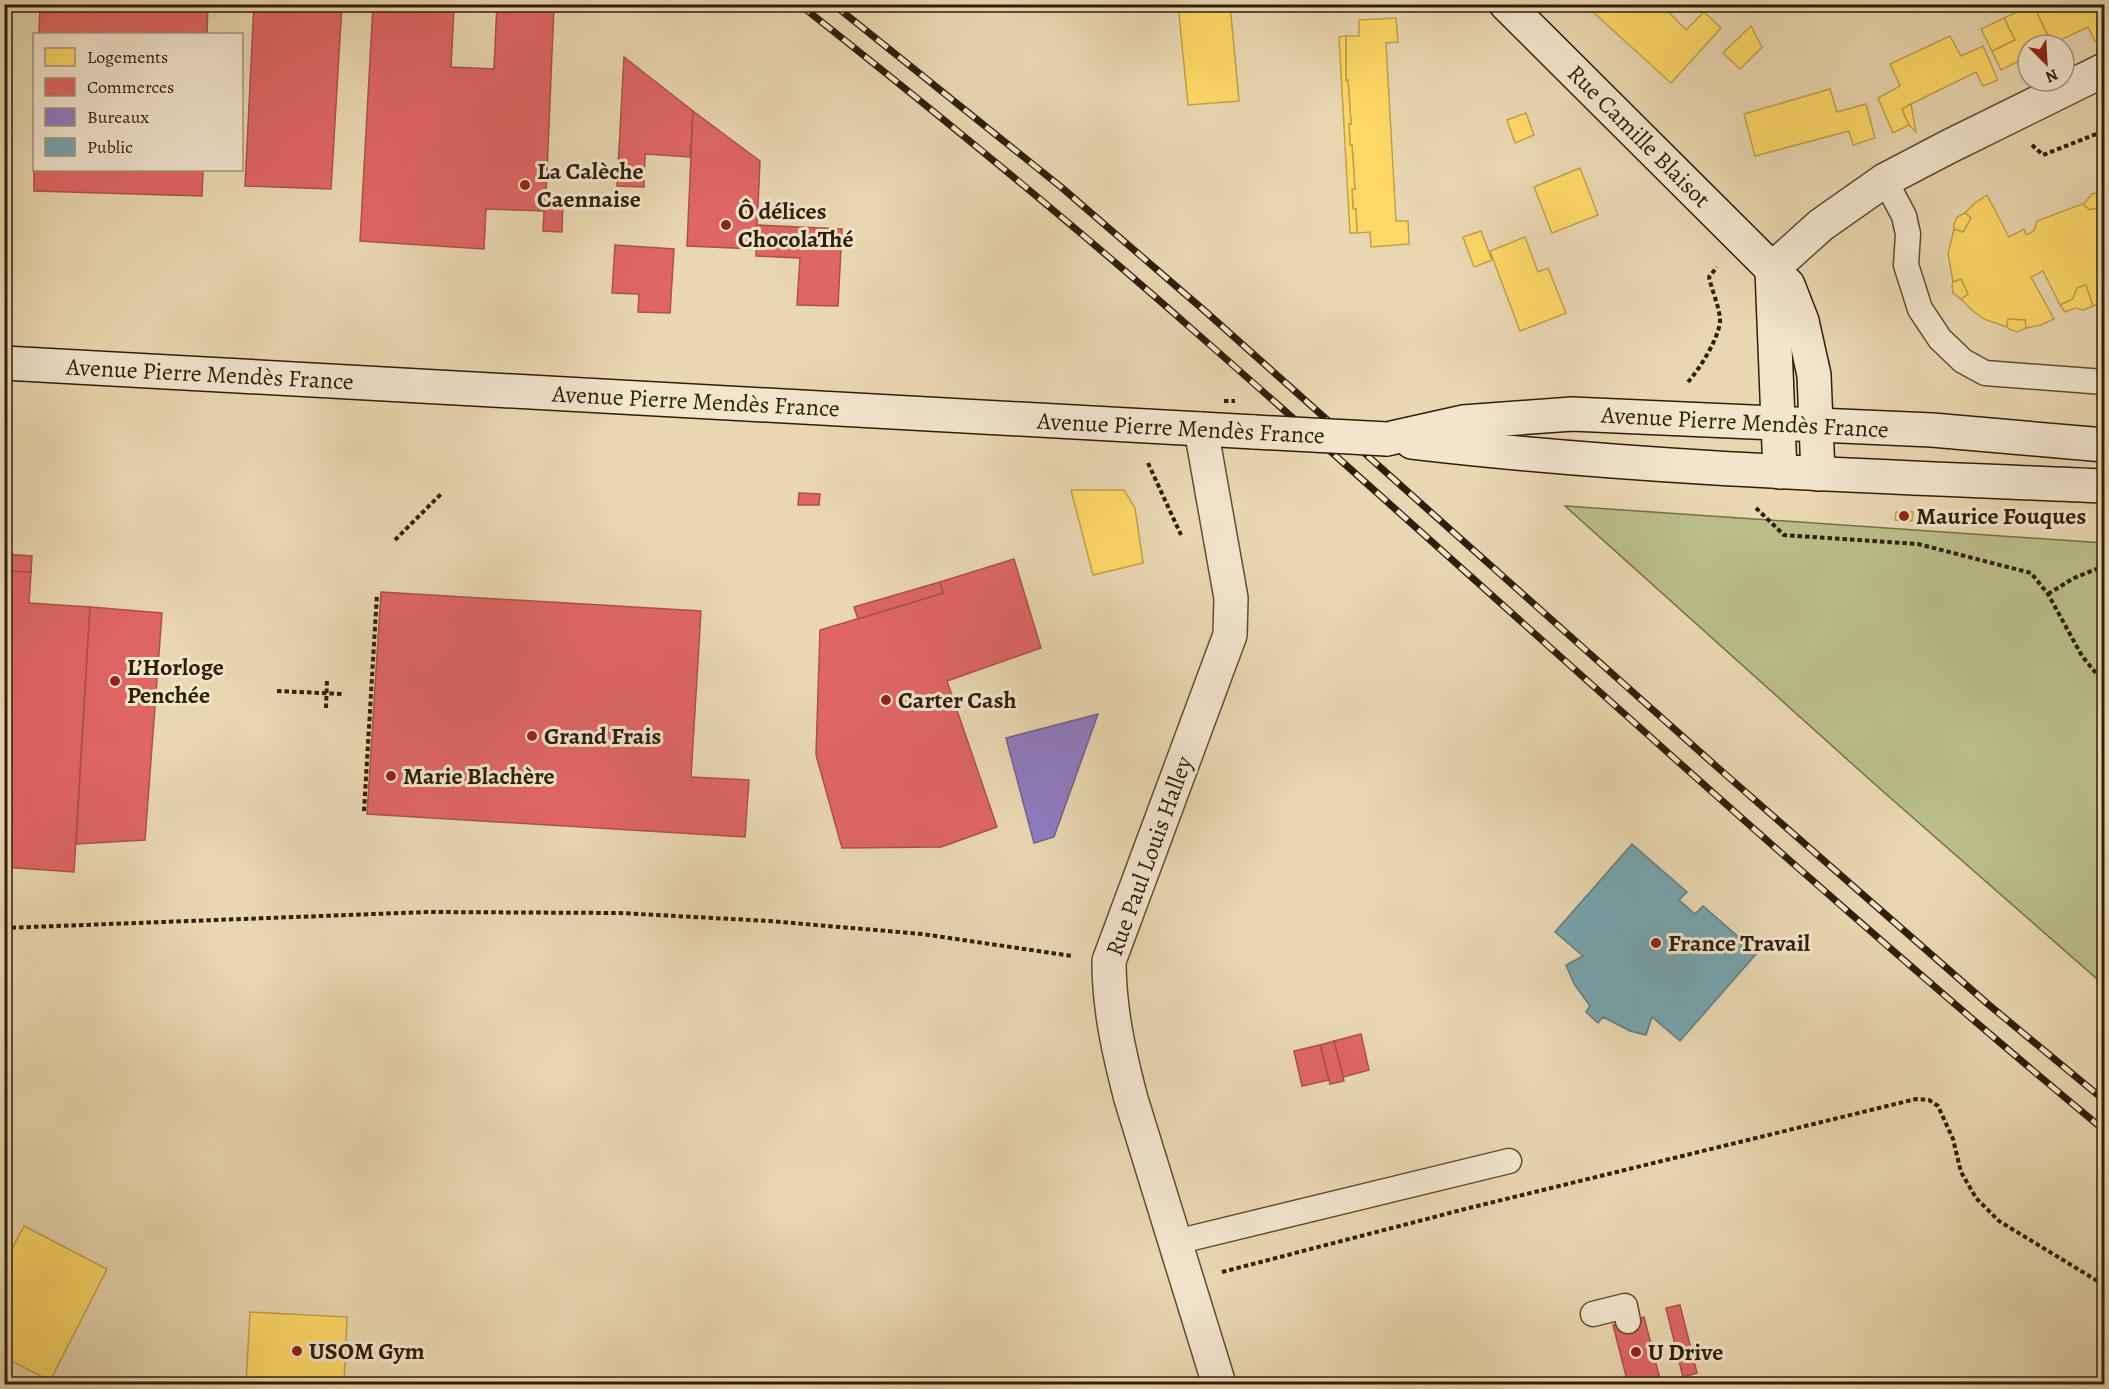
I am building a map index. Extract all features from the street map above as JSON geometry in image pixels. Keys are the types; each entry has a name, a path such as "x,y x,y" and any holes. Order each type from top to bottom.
{"main road":[{"name":"Rue Camille Blaisot","path":"1506,4 1788,285 1802,321 1814,375 1818,474"},
{"path":"1780,472 1772,268 1821,225 1885,180 2104,70"},
{"name":"Avenue Pierre Mendès France","path":"4,363 1387,439 1487,451 1691,468 2104,486"},
{"name":"Avenue Pierre Mendès France","path":"1387,439 1463,422 1572,414 1932,430 2104,445"},
{"name":"Rue Paul Louis Halley","path":"1201,429 1232,598 1230,635 1109,961 1109,985 1118,1051 1131,1099 1219,1384"}],"lane":[{"path":"1885,180 1904,216 1908,234 1906,265 1920,309 1940,339 1963,361 1985,373 2104,382"},
{"path":"1176,1242 1509,1161"},
{"path":"1593,1314 1624,1306 1628,1322"}],"path":[{"path":"1683,387 1690,381 1702,362 1713,343 1719,326 1720,318 1709,277 1723,262"},
{"path":"1149,463 1183,539"},
{"path":"395,540 442,493"},
{"path":"1753,506 1784,535 1918,544 2031,573 2048,594 2082,656 2104,683"},
{"path":"2048,594 2074,578 2104,567"},
{"path":"364,811 377,594"},
{"path":"326,708 327,679"},
{"path":"277,691 344,694"},
{"path":"4,928 427,912 620,913 769,921 922,934 1079,957"},
{"path":"1188,1280 1469,1208 1916,1099 1929,1100 1938,1106 1953,1139 1961,1172 1976,1198 1999,1221 2104,1285"}],"green space":[{"path":"1565,506 2104,543 2104,985 1878,787"}],"building: Logements":[{"path":"1178,4 1230,4 1239,101 1188,105"},
{"path":"1600,4 1661,4 1686,30 1704,12 1721,28 1671,83 1593,12"},
{"path":"2033,4 2047,33 2016,33 2016,62 2001,70 1992,51 2015,40 2004,18"},
{"path":"2033,4 2097,4 2104,19 2104,36 2095,41 2088,27 2075,33 2047,33"},
{"path":"1396,18 1398,42 1386,43 1396,221 1408,221 1409,244 1371,247 1370,232 1357,233 1356,209 1353,209 1352,189 1355,189 1352,145 1350,145 1348,80 1346,81 1346,36 1359,36 1359,20"},
{"path":"2004,18 2015,40 1992,51 1981,29"},
{"path":"1751,26 1762,47 1740,69 1723,53"},
{"path":"1346,36 1346,81 1348,80 1350,145 1352,145 1355,189 1352,189 1353,209 1356,209 1357,233 1350,233 1339,37"},
{"path":"1950,36 1961,56 1983,46 1998,80 1983,86 1976,72 1911,104 1902,109 1909,125 1893,133 1878,98 1900,86 1890,64"},
{"path":"1830,89 1837,112 1866,104 1875,138 1853,145 1849,131 1755,156 1744,114"},
{"path":"1911,104 1916,132 1909,125 1902,109"},
{"path":"1526,113 1534,135 1515,143 1507,120"},
{"path":"1580,168 1598,215 1552,233 1534,187"},
{"path":"2104,192 2104,206 2090,210 2083,205 2092,194"},
{"path":"1987,195 2009,237 2024,229 2026,235 2034,231 2037,221 2082,204 2090,210 2104,206 2104,302 2093,306 2086,285 2077,288 2073,299 2060,305 2043,271 2031,277 2054,319 2026,328 2025,320 2008,319 2007,327 1984,319 1973,311 1961,299 1968,294 1961,279 1953,282 1948,254 1954,229 1963,232 1971,218 1965,213"},
{"path":"1965,213 1971,218 1963,232 1954,229 1957,217"},
{"path":"1481,231 1492,260 1474,267 1463,237"},
{"path":"1525,237 1538,272 1548,268 1566,313 1520,331 1490,251"},
{"path":"1961,279 1968,294 1961,299 1953,293 1952,285 1953,282"},
{"path":"2086,285 2093,306 2083,310 2075,308 2065,312 2060,305 2073,299 2077,288"},
{"path":"2008,319 2025,320 2026,328 2017,332 2009,329"},
{"path":"1071,490 1124,490 1135,508 1143,563 1093,575"},
{"name":"Maurice Fouques","path":"1896,512 1913,512 1912,521 1895,520"},
{"path":"24,1226 107,1269 50,1381 4,1357 4,1264"},
{"name":"USOM Gym","path":"250,1312 347,1317 344,1384 246,1384"}],"building: Commerces":[{"path":"40,4 254,4 254,7 208,5 207,33 39,33"},
{"path":"254,4 342,4 331,189 245,186"},
{"path":"497,4 552,4 554,6 546,196 563,197 562,232 543,231 544,211 486,209 484,249 360,241 373,5 454,8 451,67 494,69"},
{"path":"624,57 693,111 690,157 645,154 644,187 617,186"},
{"path":"693,111 760,161 756,249 687,246"},
{"path":"34,171 203,171 202,196 34,191"},
{"path":"757,225 842,229 838,306 797,305 800,258 756,256"},
{"path":"615,245 674,249 670,313 638,312 639,294 612,293"},
{"path":"799,493 820,494 819,505 798,505"},
{"path":"4,554 32,556 31,572 4,571"},
{"name":"Carter Cash","path":"1014,559 1041,648 947,681 997,827 941,847 842,848 816,755 820,630 943,593 940,582"},
{"path":"4,571 31,572 29,603 90,607 74,872 4,867"},
{"path":"940,582 943,593 858,619 854,607"},
{"name":"Grand Frais","path":"381,592 701,611 691,777 749,780 745,837 367,814"},
{"path":"90,607 162,613 145,840 76,844"},
{"path":"1361,1034 1369,1070 1343,1077 1334,1041"},
{"path":"1334,1041 1344,1081 1330,1084 1320,1045"},
{"path":"1320,1045 1329,1080 1302,1086 1294,1051"},
{"path":"1680,1305 1697,1373 1683,1377 1666,1308"},
{"name":"U Drive","path":"1644,1317 1660,1379 1640,1384 1628,1384 1613,1325"},
{"path":"1998,1377 2000,1384 1968,1384"}],"building: Bureaux":[{"path":"1098,714 1054,837 1034,843 1006,738"}],"building: Public":[{"name":"France Travail","path":"1632,844 1687,892 1679,900 1695,914 1703,906 1757,953 1680,1041 1652,1017 1646,1035 1630,1031 1603,1017 1598,1023 1586,1012 1590,1006 1574,984 1566,965 1583,956 1555,932"}],"railway":[{"path":"799,4 998,164 1145,288 1759,834 2104,1130"},
{"path":"833,4 1061,187 1206,312 1717,767 1989,1005 2104,1100"}],"place":[{"name":"La Calèche Caennaise","path":"525,185"},
{"name":"Ô délices ChocolaThé","path":"726,225"},
{"name":"Maurice Fouques","path":"1904,516"},
{"name":"L’Horloge Penchée","path":"115,681"},
{"name":"Carter Cash","path":"886,700"},
{"name":"Grand Frais","path":"532,736"},
{"name":"Marie Blachère","path":"391,776"},
{"name":"France Travail","path":"1656,943"},
{"name":"USOM Gym","path":"297,1351"},
{"name":"U Drive","path":"1636,1352"}]}
